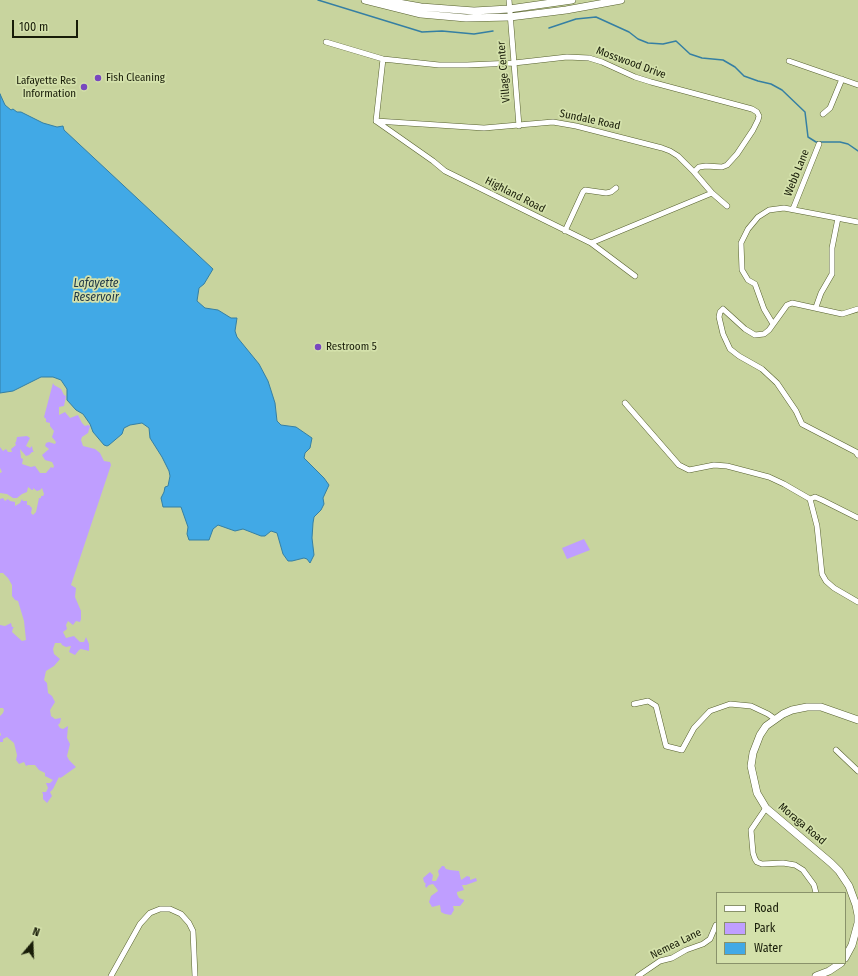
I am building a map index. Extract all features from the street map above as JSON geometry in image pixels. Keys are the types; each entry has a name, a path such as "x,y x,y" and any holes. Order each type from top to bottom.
{"main road":[{"path":"365,0 421,14 466,18 510,17 566,10 621,0"},
{"path":"382,0 421,7 465,11 509,9 572,0"},
{"name":"Moraga Road","path":"846,956 852,945 858,923 857,910 849,886 839,871 831,863 766,808 757,793 751,766 756,743 766,726 775,719 792,710 807,707 821,707 858,720"},
{"path":"816,976 829,972 840,964"}],"street":[{"name":"Village Center","path":"509,0 519,126"},
{"name":"Mosswood Drive","path":"326,42 383,59 439,65 514,63 567,57 589,58 602,62 635,77 752,109 757,112 759,116 753,130 737,154 727,165 722,167 699,167 694,172"},
{"path":"376,120 383,59"},
{"path":"789,61 858,86"},
{"path":"823,114 830,108 842,79"},
{"name":"Sundale Road","path":"376,120 484,128 553,122 562,123 662,148 678,156 712,193 727,206"},
{"name":"Highland Road","path":"376,120 445,171 591,243 635,276"},
{"name":"Webb Lane","path":"793,209 819,144"},
{"path":"565,231 585,190 606,193 611,192 616,188"},
{"path":"591,243 712,193"},
{"path":"773,324 764,309 755,284 748,280 742,270 740,254 741,243 748,229 765,211 774,208 793,209 858,222"},
{"path":"816,307 821,293 832,274 832,248 838,218"},
{"path":"858,309 842,314 816,307 792,303 787,305 764,334 755,335 745,329 723,309 720,312 719,317 723,334 730,349 762,369 777,383 796,411 802,424 856,452 858,455"},
{"path":"625,403 680,465 689,470 714,465 727,466 768,477 810,498 815,497 858,518"},
{"path":"810,498 817,526 822,574 826,581 834,588 858,602"},
{"path":"634,704 648,701 656,706 666,746 682,750 694,728 710,711 730,704 751,706 775,719"},
{"path":"836,750 858,771"},
{"path":"766,808 751,830 755,859 757,862 762,864 783,863 795,865 803,870 814,885 816,892"},
{"path":"111,976 140,924 150,913 160,909 170,909 182,914 193,931 196,976"},
{"name":"Nemea Lane","path":"638,976 660,961 672,958 686,950 703,944 710,939 716,925"}],"green space":[{"path":"53,383 61,389 66,396 64,406 59,407 59,415 65,412 70,418 78,415 85,426 90,426 88,433 82,437 81,440 83,446 95,449 100,453 104,461 110,462 111,465 71,585 76,588 75,597 81,611 81,619 80,622 76,621 73,625 68,621 66,625 67,629 63,632 66,638 74,636 80,642 84,642 86,637 89,644 89,651 81,649 75,655 69,652 71,646 66,647 61,643 55,643 53,649 54,654 60,659 54,666 46,671 44,680 47,683 48,693 52,696 55,702 50,710 51,716 55,719 61,718 58,725 60,728 63,729 68,726 67,738 70,744 67,756 76,767 62,777 59,777 50,792 52,796 47,803 43,799 42,792 46,792 48,788 46,783 50,783 53,780 45,776 45,773 39,770 35,765 26,766 24,762 19,764 16,760 17,755 14,743 7,737 3,739 3,742 0,742 0,716 4,710 3,708 0,708 0,625 5,626 11,623 12,627 14,627 12,632 22,641 26,640 24,621 18,601 12,596 12,585 3,573 0,573 0,499 3,498 5,501 8,499 15,502 15,506 20,503 22,499 23,501 27,501 27,505 32,508 31,513 33,515 36,512 39,498 41,498 44,494 42,488 37,491 28,487 27,492 17,498 0,493 0,473 2,472 0,468 0,447 3,451 6,449 8,452 12,452 11,449 16,445 15,443 17,437 27,436 30,438 26,446 30,448 32,446 34,452 26,456 20,449 21,458 23,459 22,464 31,467 35,466 40,473 46,473 51,467 53,468 54,466 52,462 45,460 42,455 49,449 45,446 46,443 49,442 55,444 56,442 52,437 54,431 50,426 50,423 46,422 44,417"},
{"path":"584,539 590,550 567,559 562,548"},
{"path":"442,866 446,869 459,871 461,880 467,876 470,877 470,880 476,878 477,881 462,885 464,890 457,892 457,894 459,898 464,901 460,906 453,906 454,910 451,915 441,912 440,905 432,907 429,902 431,896 438,891 433,884 426,888 423,878 430,872 433,875 432,881 436,881 439,875 438,871"}],"water":[{"name":"Lafayette Reservoir","path":"0,94 5,105 11,110 13,109 17,112 21,112 43,123 57,127 63,126 64,130 213,269 204,284 199,288 197,301 205,308 218,310 231,318 237,318 235,331 237,337 259,364 268,381 275,403 277,421 281,425 296,427 312,438 310,448 305,453 304,458 329,485 323,498 324,504 321,510 314,517 312,538 314,555 310,563 304,558 288,561 283,554 277,533 271,531 265,536 261,536 243,529 235,531 218,525 213,529 209,540 189,540 187,534 188,527 181,507 163,507 161,498 165,487 168,486 170,476 169,471 150,438 149,428 142,423 130,425 124,428 122,434 107,446 104,445 93,432 90,424 83,414 76,410 67,400 67,389 61,380 53,377 41,377 13,391 0,393"}],"waterway":[{"path":"318,0 422,32 442,31 474,34 493,31"},
{"path":"549,28 576,19 596,17 629,32 638,39 648,43 663,44 676,41 690,54 702,58 723,60 735,67 744,76 771,84 782,90 805,112 808,137 816,142 840,142 848,144 858,151"}],"place":[{"name":"Fish Cleaning","path":"98,78"},
{"name":"Lafayette Res Information","path":"84,87"},
{"name":"Restroom 5","path":"318,347"}]}
